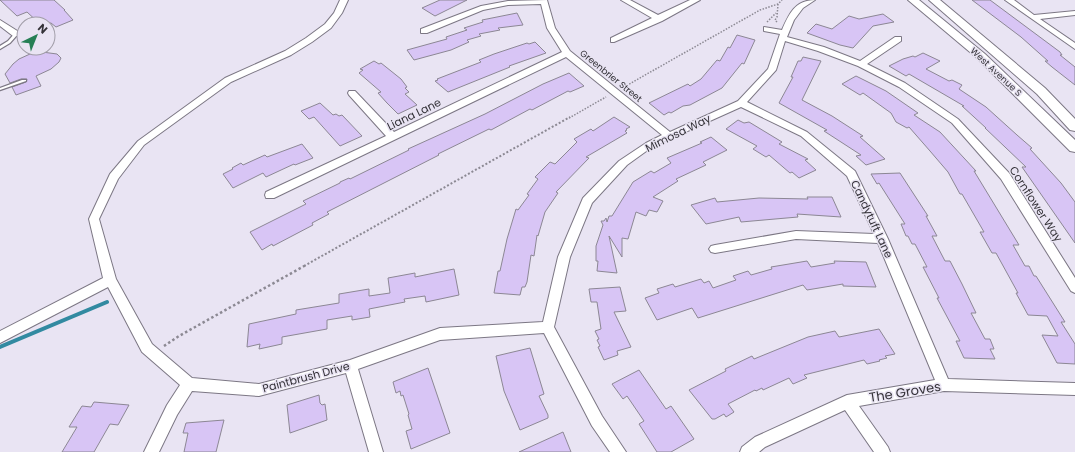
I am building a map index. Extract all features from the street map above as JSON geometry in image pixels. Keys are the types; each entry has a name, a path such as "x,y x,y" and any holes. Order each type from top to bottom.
{"street":[{"path":"151,452 172,410 189,384 147,348 110,280 94,219 114,177 142,143 228,80 288,53 309,40 328,26 338,13 344,0"},
{"path":"625,0 659,19"},
{"path":"614,40 696,0"},
{"name":"Mimosa Way","path":"548,327 564,257 587,201 623,163 649,145 668,135 741,103 772,70 790,20 800,6 812,0"},
{"name":"West Avenue S","path":"913,0 981,56 1075,148"},
{"name":"West Avenue S","path":"934,0 1042,91 1075,127"},
{"path":"1009,0 1075,48"},
{"path":"424,31 481,8 508,3 544,1"},
{"name":"Greenbrier Street","path":"544,1 551,28 567,53 668,135"},
{"path":"1032,17 1075,14"},
{"path":"0,22 16,34"},
{"name":"Cornflower Way","path":"767,26 783,36 860,64 902,85 955,121 1005,176 1075,288"},
{"path":"860,64 898,39"},
{"name":"Liana Lane","path":"270,195 567,53"},
{"path":"352,93 393,137"},
{"name":"Candytuft Lane","path":"741,103 804,134 851,174 882,239 944,385"},
{"path":"715,249 796,235 882,239"},
{"path":"0,337 110,280"},
{"path":"548,327 597,421 619,452"},
{"name":"Paintbrush Drive","path":"189,384 260,390 350,366 440,334 548,327"},
{"path":"350,366 376,452"},
{"name":"The Groves","path":"747,452 760,442 847,402 944,385 1075,389"},
{"path":"847,402 883,452"}],"lane":[{"path":"0,48 9,42 16,34"},
{"path":"0,89 24,81"}],"path":[{"path":"154,353 179,336 499,158 760,10 778,4 782,0"},
{"path":"767,26 776,14 778,4"}],"building":[{"path":"0,0 54,0 73,20 56,27 56,16 31,16 27,12 17,16"},
{"path":"440,0 467,0 435,16 422,8"},
{"path":"972,0 990,0 1060,52 1062,55 1060,55 1075,67 1075,85 1045,61 1048,61 1021,37"},
{"path":"517,13 523,25 498,28 500,30 479,34 481,36 467,40 469,42 451,50 414,60 407,50 447,39 446,37 467,30 464,28 483,22 482,20"},
{"path":"883,14 894,22 873,26 853,48 807,33 816,24 832,29 849,16 859,19"},
{"path":"737,35 755,40 744,64 742,63 722,88 690,105 683,106 664,115 649,103 688,84 690,86 701,79 717,60 720,61 728,47 730,48"},
{"path":"535,42 546,53 509,66 510,67 448,92 435,81 481,62 479,60 494,54 527,43 529,44"},
{"path":"923,53 940,61 926,69 949,81 952,80 962,85 959,89 986,107 1032,148 1030,149 1061,183 1075,202 1075,243 1022,167 1026,167 962,106 964,106 909,74 906,76 889,66 903,59 913,56 915,57"},
{"path":"56,54 61,58 59,62 51,69 36,76 41,86 16,95 12,87 26,82 27,79 21,79 10,83 5,74 19,59 26,56 56,56"},
{"path":"803,57 821,61 802,100 832,116 863,136 860,137 885,159 866,165 856,156 861,155 824,131 827,130 779,103 793,77 791,77 798,61 801,61"},
{"path":"374,61 379,64 381,63 401,79 407,87 405,88 409,92 405,94 417,105 398,114 387,103 378,93 381,92 359,73 363,70 360,69"},
{"path":"569,73 584,86 570,92 568,91 491,130 489,129 438,154 439,155 327,212 329,214 312,223 313,225 273,246 272,244 262,250 250,232 306,204 303,201 340,182 349,178 350,179 409,150 408,149 485,114 543,84"},
{"path":"856,76 886,91 918,113 914,115 940,132 976,171 974,171 1019,245 1013,245 1025,266 1029,266 1034,276 1036,276 1065,322 1061,322 1075,344 1075,364 1057,363 1042,335 1058,336 1047,316 1028,315 1016,293 1018,293 996,253 992,253 980,232 984,232 948,172 909,127 907,128 896,122 891,113 863,93 860,95 842,84"},
{"path":"320,103 333,115 342,115 362,136 340,146 314,117 309,119 301,111"},
{"path":"614,117 630,127 625,131 627,133 586,157 589,158 556,192 558,193 545,212 538,236 537,235 534,256 531,255 527,282 525,287 522,287 520,295 494,293 498,271 500,271 507,239 516,209 518,210 529,195 527,194 538,179 535,177 550,162 555,164 577,142 574,139 591,129 593,131"},
{"path":"738,120 744,123 749,122 782,142 779,144 808,159 805,160 816,170 799,178 792,172 790,173 769,155 766,157 753,149 757,146 726,129"},
{"path":"711,137 727,150 703,162 706,165 676,179 678,181 653,197 663,201 657,212 649,210 646,216 636,212 628,239 622,238 622,257 609,236 617,273 597,271 598,261 596,261 596,246 603,225 601,221 604,221 606,218 607,222 609,216 612,216 633,182 651,171 654,173 671,163 667,158 702,143 700,142"},
{"path":"302,144 313,158 295,165 294,164 266,177 263,173 233,188 223,174 241,163 243,165 265,155 267,157"},
{"path":"900,173 928,216 926,216 937,236 932,236 945,261 950,261 962,284 976,313 971,313 985,339 990,339 994,349 990,349 995,359 964,358 956,341 960,341 937,298 939,298 923,267 927,267 915,244 912,244 908,236 906,236 901,224 905,224 879,183 877,184 871,174"},
{"path":"807,197 832,197 841,217 797,214 798,217 741,222 739,217 706,224 691,205 715,198 717,202 759,198 808,199"},
{"path":"807,261 811,267 835,263 834,261 866,262 876,287 843,286 843,284 807,290 803,285 698,318 692,308 657,320 645,298 659,293 657,289 673,284 675,287 701,279 704,283 709,281 713,288 736,280 733,276 748,271 751,275 772,269 771,267"},
{"path":"454,269 459,295 426,302 425,296 404,299 405,302 369,309 370,317 352,320 352,316 327,320 327,329 282,337 282,344 259,349 260,344 247,347 249,324 296,314 296,310 339,303 339,294 369,289 369,296 390,293 388,278 415,273 415,277"},
{"path":"620,287 626,311 614,312 631,347 617,351 618,355 604,360 598,347 600,346 597,340 599,339 595,331 601,329 597,302 591,302 589,289"},
{"path":"879,329 895,354 885,356 887,358 879,360 880,361 867,364 864,360 804,375 807,378 793,384 789,378 763,390 762,388 756,391 755,390 728,404 734,412 726,417 724,414 712,419 689,390 726,371 725,369 752,356 754,359 808,337 835,331 839,337"},
{"path":"530,348 544,394 539,396 548,418 520,430 504,391 496,356"},
{"path":"428,368 450,433 411,449 406,431 412,429 409,414 403,395 401,396 400,391 396,393 393,382"},
{"path":"639,370 666,409 671,406 694,439 671,452 657,452 639,424 644,421 627,396 623,399 612,384"},
{"path":"319,395 320,403 322,405 325,404 327,420 290,433 287,405"},
{"path":"94,402 129,405 118,425 110,424 94,452 62,452 77,427 69,427 82,406 91,407"},
{"path":"224,420 216,452 184,452 188,433 183,433 186,423"},
{"path":"563,432 571,452 519,452"}],"waterway":[{"path":"0,347 107,302"}]}
